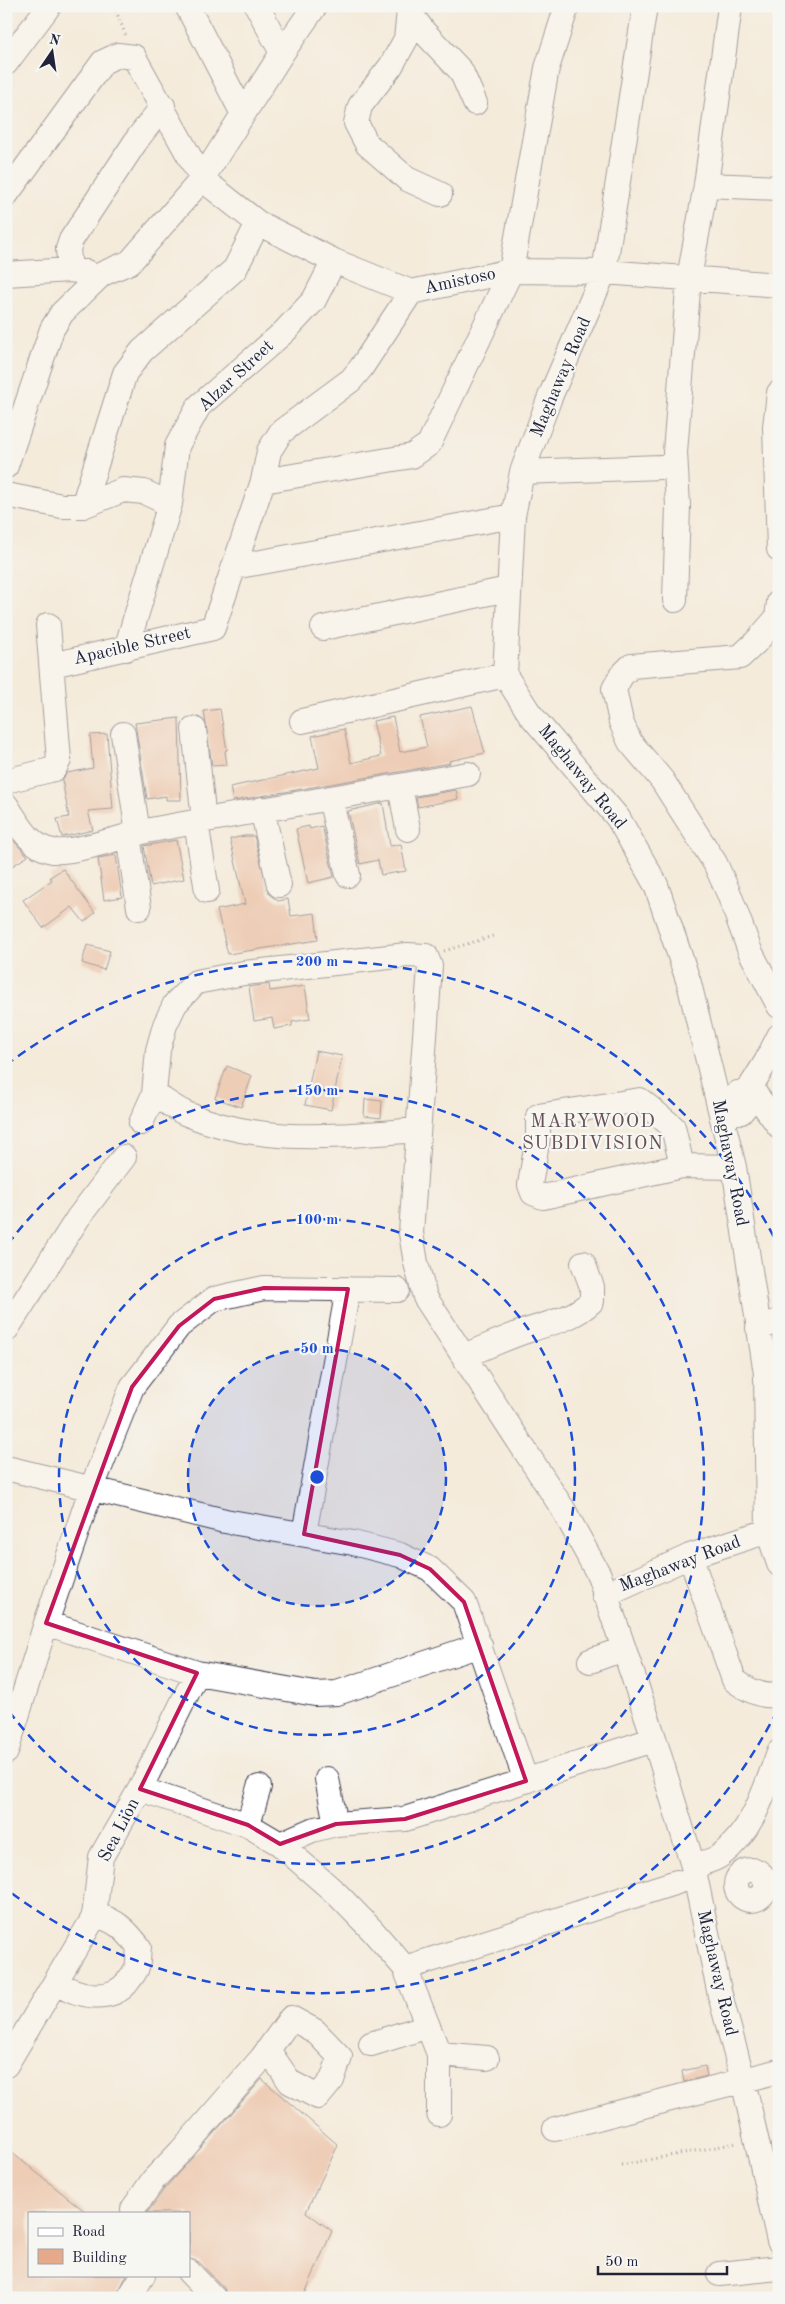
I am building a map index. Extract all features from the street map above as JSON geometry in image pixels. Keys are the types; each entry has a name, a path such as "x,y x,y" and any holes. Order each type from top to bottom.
{"street":[{"path":"6,63 49,6"},
{"path":"187,6 243,114"},
{"path":"257,6 282,53"},
{"path":"6,466 14,421 52,329 62,313 102,274 130,262 202,178 282,53 315,6"},
{"path":"263,481 412,456 429,444 511,271 547,68 567,6"},
{"name":"Maghaway Road","path":"604,1595 690,1556 768,1531 772,1407 766,1374 768,1325 734,1167 738,1104 689,983 656,885 618,818 530,714 505,675 513,516 522,472 550,397 604,272 645,6"},
{"path":"675,600 678,506 675,465 689,278 706,185 730,6"},
{"path":"407,9 424,32 462,71 475,103"},
{"path":"407,9 406,39 391,66 360,106 356,122 367,144 401,174 440,194"},
{"path":"6,195 103,62 118,55 134,57 202,178"},
{"path":"70,270 68,249 71,240 138,138 163,106"},
{"name":"Amistoso","path":"202,178 258,223 334,261 410,292 511,271 604,272 779,286"},
{"path":"706,185 779,188"},
{"path":"82,506 125,373 142,351 235,269 258,223"},
{"name":"Alzar Street","path":"126,649 170,504 177,446 199,406 284,332 314,300 334,261"},
{"path":"6,274 70,270 102,274"},
{"path":"410,292 361,368 351,380 282,432 269,451 263,481 234,567 513,516"},
{"path":"779,393 775,427 779,549"},
{"path":"522,472 675,465"},
{"path":"6,495 62,506 82,506 123,490 144,492 170,504"},
{"name":"Apacible Street","path":"52,665 213,628 234,567"},
{"path":"323,628 508,589"},
{"path":"779,602 777,618 740,657 631,666 621,676 614,689 621,722 630,742 670,776 724,860 729,894 750,951 779,1006"},
{"path":"6,781 54,769 59,760 48,625"},
{"path":"302,721 505,675"},
{"path":"194,729 207,892"},
{"path":"123,734 138,908"},
{"path":"6,805 35,845 52,851 64,851 133,834 262,809 468,774"},
{"path":"400,786 408,829"},
{"path":"330,798 348,875"},
{"path":"262,809 279,886"},
{"path":"141,1123 154,1094 158,1050 165,1025 175,1004 196,982 263,971 407,955 426,956"},
{"name":"Maghaway Road","path":"426,956 430,966 411,1234 416,1263 425,1296 563,1509 598,1575 654,1738 685,1874 702,1907 720,1995 743,2080 779,2241"},
{"path":"779,1036 738,1104 779,1126"},
{"path":"154,1094 185,1113 225,1128 258,1135 296,1138 418,1130"},
{"path":"682,1166 673,1127 640,1100 538,1116 538,1137 530,1185 533,1193 544,1197 682,1166 734,1167"},
{"path":"6,1330 78,1218 124,1157"},
{"path":"464,1356 528,1330 569,1319 582,1311 592,1301 592,1287 582,1262"},
{"path":"6,1752 46,1623 91,1490 132,1387 179,1326 214,1299 264,1288 398,1290"},
{"path":"304,1534 348,1289"},
{"path":"6,1468 225,1521 353,1543 400,1555 430,1569 464,1602 526,1781"},
{"path":"768,1531 779,1564"},
{"path":"690,1556 734,1680 748,1691 771,1696 779,1695"},
{"path":"46,1623 197,1673 315,1694 338,1693 480,1645"},
{"path":"590,1662 623,1649"},
{"name":"Sea Lion","path":"6,2065 94,1918 102,1857 140,1789 197,1673"},
{"path":"280,1844 312,1830 336,1824 404,1818 526,1781 654,1738"},
{"path":"405,1968 685,1874 721,1856 746,1830 759,1806 779,1752"},
{"path":"327,1779 336,1824"},
{"path":"248,1825 258,1788"},
{"path":"140,1789 248,1825 280,1844 338,1896 405,1968 439,2054 439,2114"},
{"path":"702,1907 738,1891 750,1900 760,1897 772,1888"},
{"path":"56,1981 65,1988 88,1996 109,1995 124,1987 137,1968 139,1947 124,1928 107,1918 94,1914"},
{"path":"371,2044 428,2026"},
{"path":"134,2212 133,2209 154,2179 181,2151 268,2050"},
{"path":"439,2054 487,2058"},
{"path":"555,2129 779,2071"},
{"path":"719,2274 779,2268"},
{"path":"190,2273 214,2298"}],"path":[{"path":"114,6 134,57"},
{"path":"426,956 493,936"},
{"path":"620,2165 757,2139"}],"highlighted area":[{"path":"264,1288 348,1289 304,1534 400,1555 430,1569 464,1602 526,1781 405,1819 336,1824 280,1844 248,1825 140,1789 197,1673 46,1623 132,1387 179,1326 214,1299"}],"shaded area":[{"path":"720,2290 721,2298 581,2298"}],"building":[{"path":"472,706 485,753 449,761 450,763 233,801 230,787 319,768 312,736 344,729 351,763 381,756 373,721 393,717 400,752 427,747 420,717"},
{"path":"220,709 227,750 225,751 227,765 212,766 204,711"},
{"path":"179,718 181,800 166,800 166,796 147,799 135,723"},
{"path":"107,734 113,809 88,811 93,830 62,837 57,819 69,817 62,780 67,773 93,768 90,735"},
{"path":"456,790 458,799 418,807 416,797"},
{"path":"383,803 390,846 401,844 406,871 381,875 378,860 360,864 348,811"},
{"path":"309,826 310,829 322,826 334,877 308,883 296,829"},
{"path":"254,836 269,894 278,901 288,899 291,916 315,913 318,940 228,954 217,910 245,904 230,839"},
{"path":"12,839 28,856 6,870 6,843"},
{"path":"176,840 184,879 151,886 144,846"},
{"path":"116,855 122,897 104,900 98,858"},
{"path":"63,869 95,913 84,922 72,907 43,928 23,900 52,880 50,877"},
{"path":"87,945 110,951 104,970 82,963"},
{"path":"269,984 270,991 305,986 310,1019 292,1022 292,1026 274,1029 272,1018 254,1021 249,987"},
{"path":"316,1051 342,1056 331,1110 305,1105"},
{"path":"227,1066 252,1076 241,1107 215,1098"},
{"path":"365,1099 382,1101 381,1118 364,1116"},
{"path":"705,2066 707,2076 684,2082 682,2071"},
{"path":"262,2079 338,2145 306,2212 332,2231 303,2298 227,2298 224,2288 199,2262 190,2259 190,2212 148,2212 165,2188"},
{"path":"6,2148 86,2212 28,2212 28,2276 126,2276 115,2298 6,2298"}],"district":[{"name":"MARYWOOD SUBDIVISION","path":"593,1133"}]}
